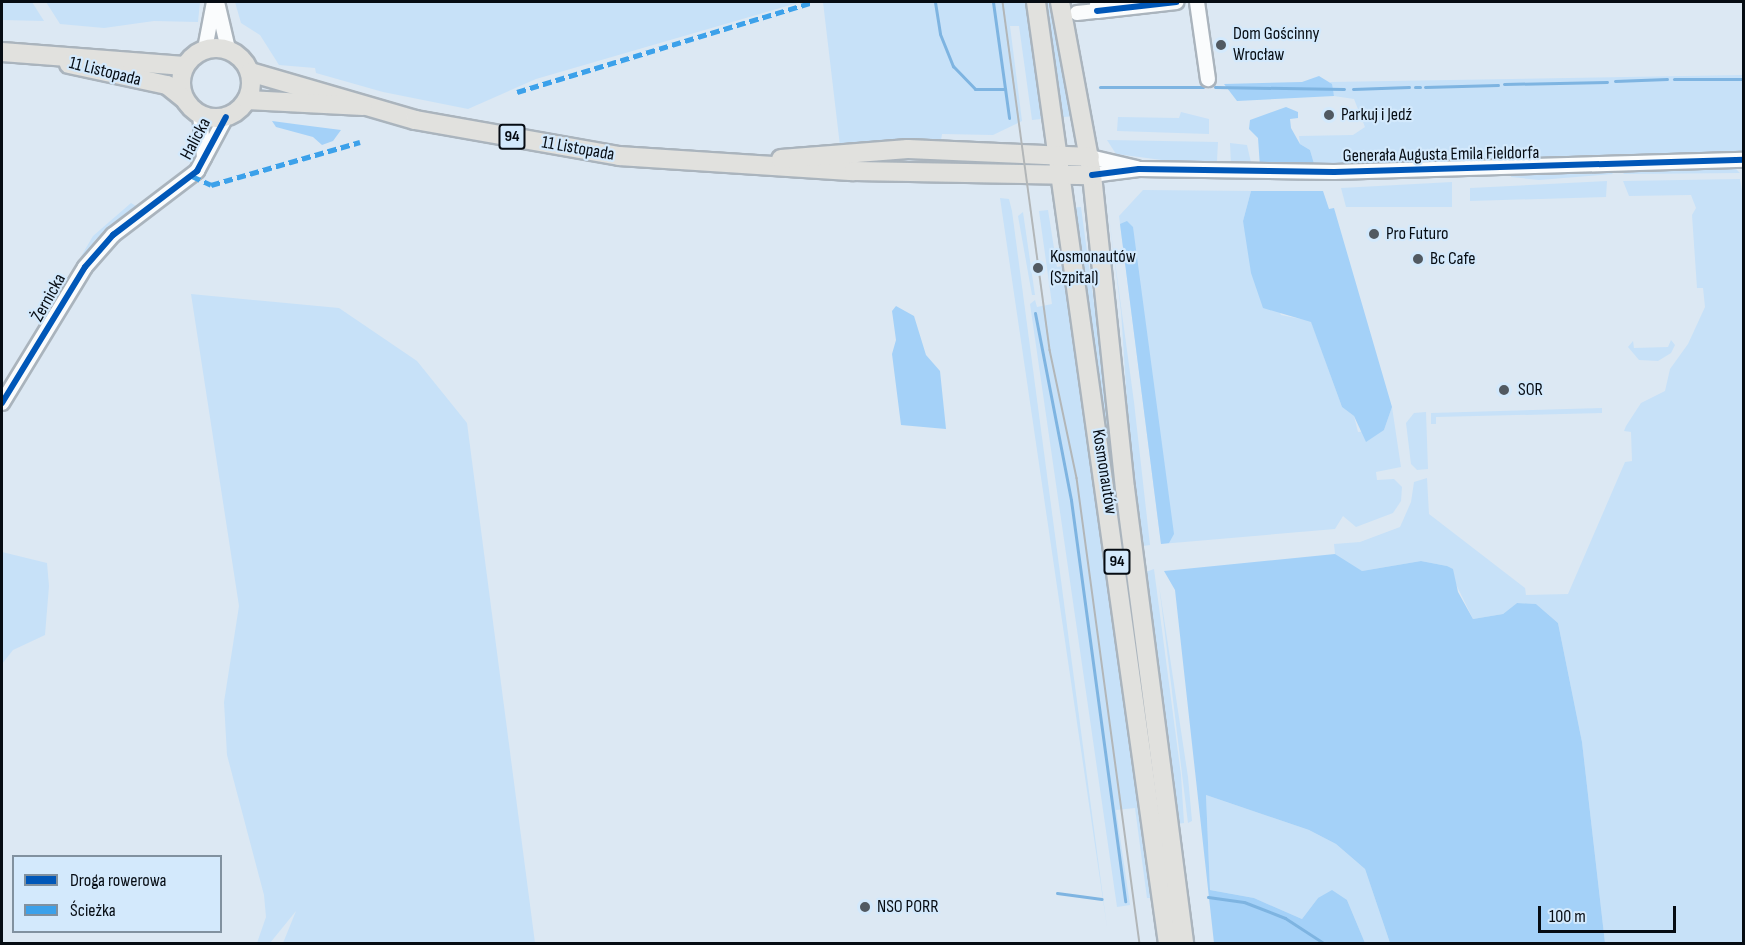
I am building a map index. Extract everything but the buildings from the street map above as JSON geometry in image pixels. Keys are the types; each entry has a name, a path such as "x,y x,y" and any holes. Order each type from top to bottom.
{"main road":[{"name":"Kosmonautów","path":"1036,2 1168,944"},
{"name":"Kosmonautów","path":"1060,2 1091,166 1125,488 1184,944"},
{"path":"205,49 228,49 242,58 250,72 247,100 226,117 200,114 184,99 181,79 184,66 205,49"},
{"name":"11 Listopada","path":"2,52 56,60 184,66"},
{"name":"11 Listopada","path":"56,60 94,72 167,85 184,99"},
{"name":"11 Listopada","path":"250,72 341,95 365,106"},
{"name":"11 Listopada","path":"247,100 365,106 619,156 759,162 854,171 1059,175 1091,166"},
{"name":"11 Listopada","path":"759,162 812,153 908,149 1057,154 1091,166"}],"street":[{"path":"205,49 215,2"},
{"path":"215,2 228,49"},
{"path":"1077,13 1097,6 1176,2"},
{"path":"1197,2 1208,79"},
{"name":"Halicka","path":"200,114 204,158"},
{"name":"Halicka","path":"192,176 226,117"},
{"name":"Generała Augusta Emila Fieldorfa","path":"1091,166 1139,169 1334,172 1743,160"},
{"name":"Żernicka","path":"2,403 78,278 104,244 192,176"}],"shaded area":[{"path":"2,2 32,2 44,21 2,20"},
{"path":"46,2 200,2 198,22 154,21 104,28 60,24"},
{"path":"235,2 801,2 536,79 468,109 383,92 316,73 315,68 279,65 260,35 241,23"},
{"path":"823,2 1031,2 1041,119 1032,120 1019,26 1010,26 1022,121 993,135 942,134 941,140 934,141 840,146"},
{"path":"1042,2 1054,2 1078,116 1063,117"},
{"path":"1743,75 1743,155 1467,163 1466,159 1315,167 1310,150 1300,144 1299,136 1353,135 1365,127 1354,99 1334,96 1330,82"},
{"path":"1319,76 1332,84 1334,96 1237,101 1224,84 1302,82"},
{"path":"1286,107 1298,112 1298,118 1290,119 1291,128 1300,144 1310,150 1315,167 1260,167 1258,138 1249,129 1250,120"},
{"path":"1181,112 1209,119 1209,134 1117,131 1118,117 1179,118"},
{"path":"272,121 341,130 333,141 322,145 313,137 276,127"},
{"path":"1107,140 1218,142 1217,161 1200,165 1116,154"},
{"path":"1230,143 1247,145 1252,167 1231,165"},
{"path":"1733,166 1740,173 1623,174 1628,170"},
{"path":"1609,170 1613,174 1539,180 1511,177 1511,173"},
{"path":"1740,179 1744,202 1743,943 1605,943 1582,742 1558,623 1536,604 1517,603 1503,614 1473,619 1447,566 1421,561 1362,571 1351,568 1335,554 1334,544 1360,542 1400,527 1411,502 1414,482 1427,478 1429,514 1525,588 1526,595 1568,594 1625,462 1632,461 1631,432 1624,431 1626,426 1641,403 1665,391 1670,369 1688,344 1705,307 1703,288 1697,288 1692,215 1696,208 1691,195 1629,196 1623,181"},
{"path":"1607,181 1606,197 1470,201 1470,188"},
{"path":"1452,182 1452,207 1346,207 1341,188"},
{"path":"1143,190 1251,191 1243,221 1281,315 1311,321 1342,407 1354,416 1358,432 1384,430 1392,407 1401,467 1376,472 1377,480 1394,479 1402,487 1401,501 1393,513 1356,527 1343,516 1335,529 1161,544 1119,216"},
{"path":"1251,191 1323,191 1329,209 1334,208 1392,407 1384,430 1366,442 1354,416 1342,407 1311,322 1263,308 1251,273 1243,221"},
{"path":"1000,198 1009,199 1012,211 1107,927"},
{"path":"131,203 136,206 95,240 2,392 93,236"},
{"path":"1081,207 1126,540 1123,545 1070,208"},
{"path":"1048,210 1057,267 1062,266 1069,287 1141,785 1151,898 1147,898 1135,808 1116,810 1130,905 1117,907 1030,304 1035,300 1037,307 1052,304 1039,211"},
{"path":"1108,210 1134,402 1150,545 1143,546 1134,507 1121,311"},
{"path":"1023,212 1035,295 1032,295 1018,216"},
{"path":"1127,221 1133,227 1174,534 1169,543 1161,544 1120,224"},
{"path":"191,294 339,308 417,361 467,423 535,943 283,943 296,911 270,943 257,943 266,917 264,895 227,755 224,702 239,606"},
{"path":"896,306 914,316 926,355 940,371 946,429 901,425 892,354 896,340 892,311"},
{"path":"1671,340 1675,345 1671,353 1658,361 1639,360 1628,347 1633,341 1634,348 1668,347"},
{"path":"1602,408 1602,413 1436,417 1436,424 1431,424 1431,413"},
{"path":"1426,412 1428,469 1417,470 1411,464 1406,423 1414,413"},
{"path":"2,552 47,563 49,586 45,635 13,650 2,664"},
{"path":"1335,554 1362,571 1421,561 1447,566 1453,569 1458,592 1473,619 1503,614 1517,603 1536,604 1558,623 1582,742 1605,943 1390,943 1365,869 1336,844 1309,830 1206,795 1210,890 1254,898 1302,919 1318,898 1332,890 1347,900 1365,943 1214,943 1175,590 1164,571"},
{"path":"1154,569 1181,775 1184,823 1177,824 1143,573"},
{"path":"1159,585 1188,777 1192,821 1188,823"},
{"path":"1206,795 1309,830 1336,844 1365,869 1390,943 1365,943 1347,900 1318,898 1302,919 1254,898 1210,890"}],"waterway":[{"path":"935,2 940,34 953,66 975,89 1005,89"},
{"path":"993,2 1009,118"},
{"path":"1615,81 1667,79"},
{"path":"1674,79 1744,79"},
{"path":"1504,84 1607,82"},
{"path":"1425,87 1498,85"},
{"path":"1100,87 1203,87"},
{"path":"1215,87 1344,89"},
{"path":"1353,89 1409,87"},
{"path":"1415,87 1420,87"},
{"path":"1035,313 1071,500 1125,901"},
{"path":"1057,893 1102,899"},
{"path":"1208,897 1244,902 1285,918 1325,944"}],"tram line":[{"path":"1003,2 1050,350 1077,478 1140,944"}],"marked path":[{"path":"517,92 814,2"},
{"path":"192,176 211,185 360,142"}],"cycle path":[{"path":"1097,11 1176,2"},
{"path":"2,403 85,267 113,235 197,171 226,117"},
{"path":"1092,175 1139,169 1334,172 1744,160"}],"place":[{"name":"Dom Gościnny Wrocław","path":"1221,45"},
{"name":"Parkuj i Jedź","path":"1329,115"},
{"name":"Pro Futuro","path":"1374,234"},
{"name":"Bc Cafe","path":"1418,259"},
{"name":"Kosmonautów (Szpital)","path":"1038,268"},
{"name":"SOR","path":"1504,390"},
{"name":"NSO PORR","path":"865,907"}]}
